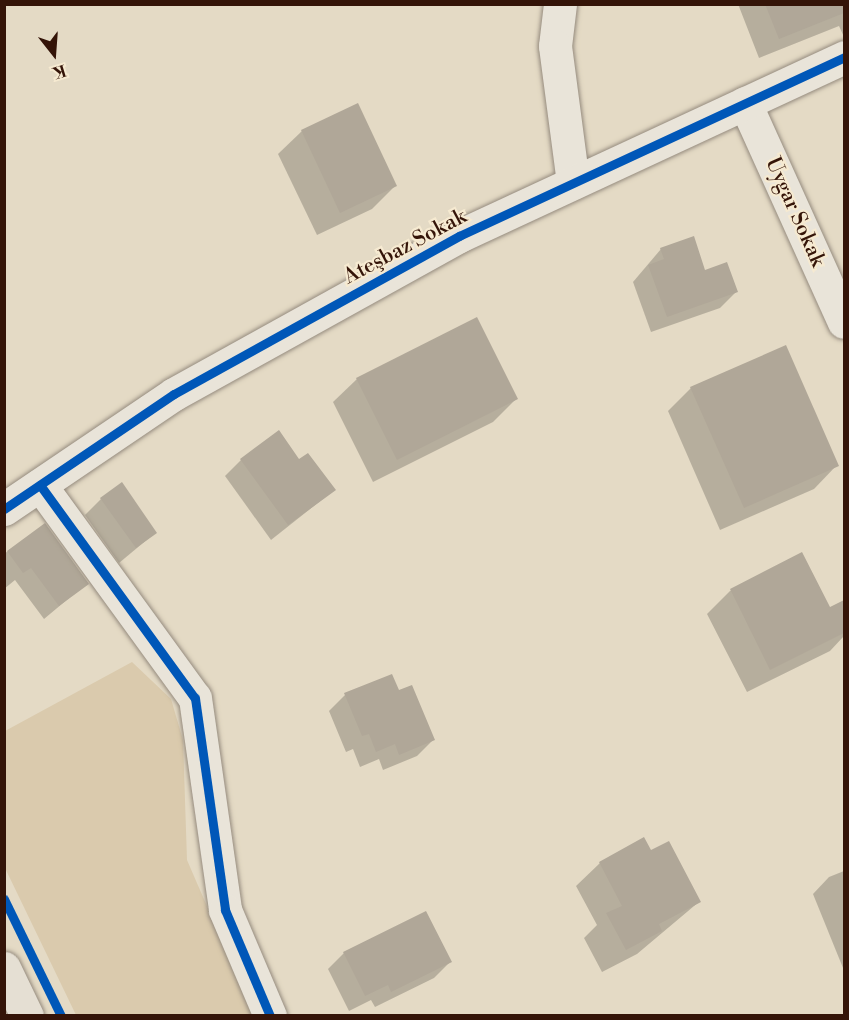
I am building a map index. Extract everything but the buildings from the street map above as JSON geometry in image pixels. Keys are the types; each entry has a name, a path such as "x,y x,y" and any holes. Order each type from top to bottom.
{"main road":[{"path":"4,968 27,1016"}],"street":[{"path":"560,4 555,46 573,183"},
{"name":"Ateşbaz Sokak","path":"4,509 174,394 459,236 844,57"},
{"name":"Uygar Sokak","path":"745,103 844,322"},
{"path":"40,485 195,698 225,910 270,1016"}],"shaded area":[{"path":"132,662 171,699 183,740 187,860 254,1015 76,1015 5,868 5,731"}],"cycle path":[{"path":"4,509 174,394 459,236 844,57"},
{"path":"40,485 195,698 225,910 270,1016"},
{"path":"4,899 61,1016"}]}
